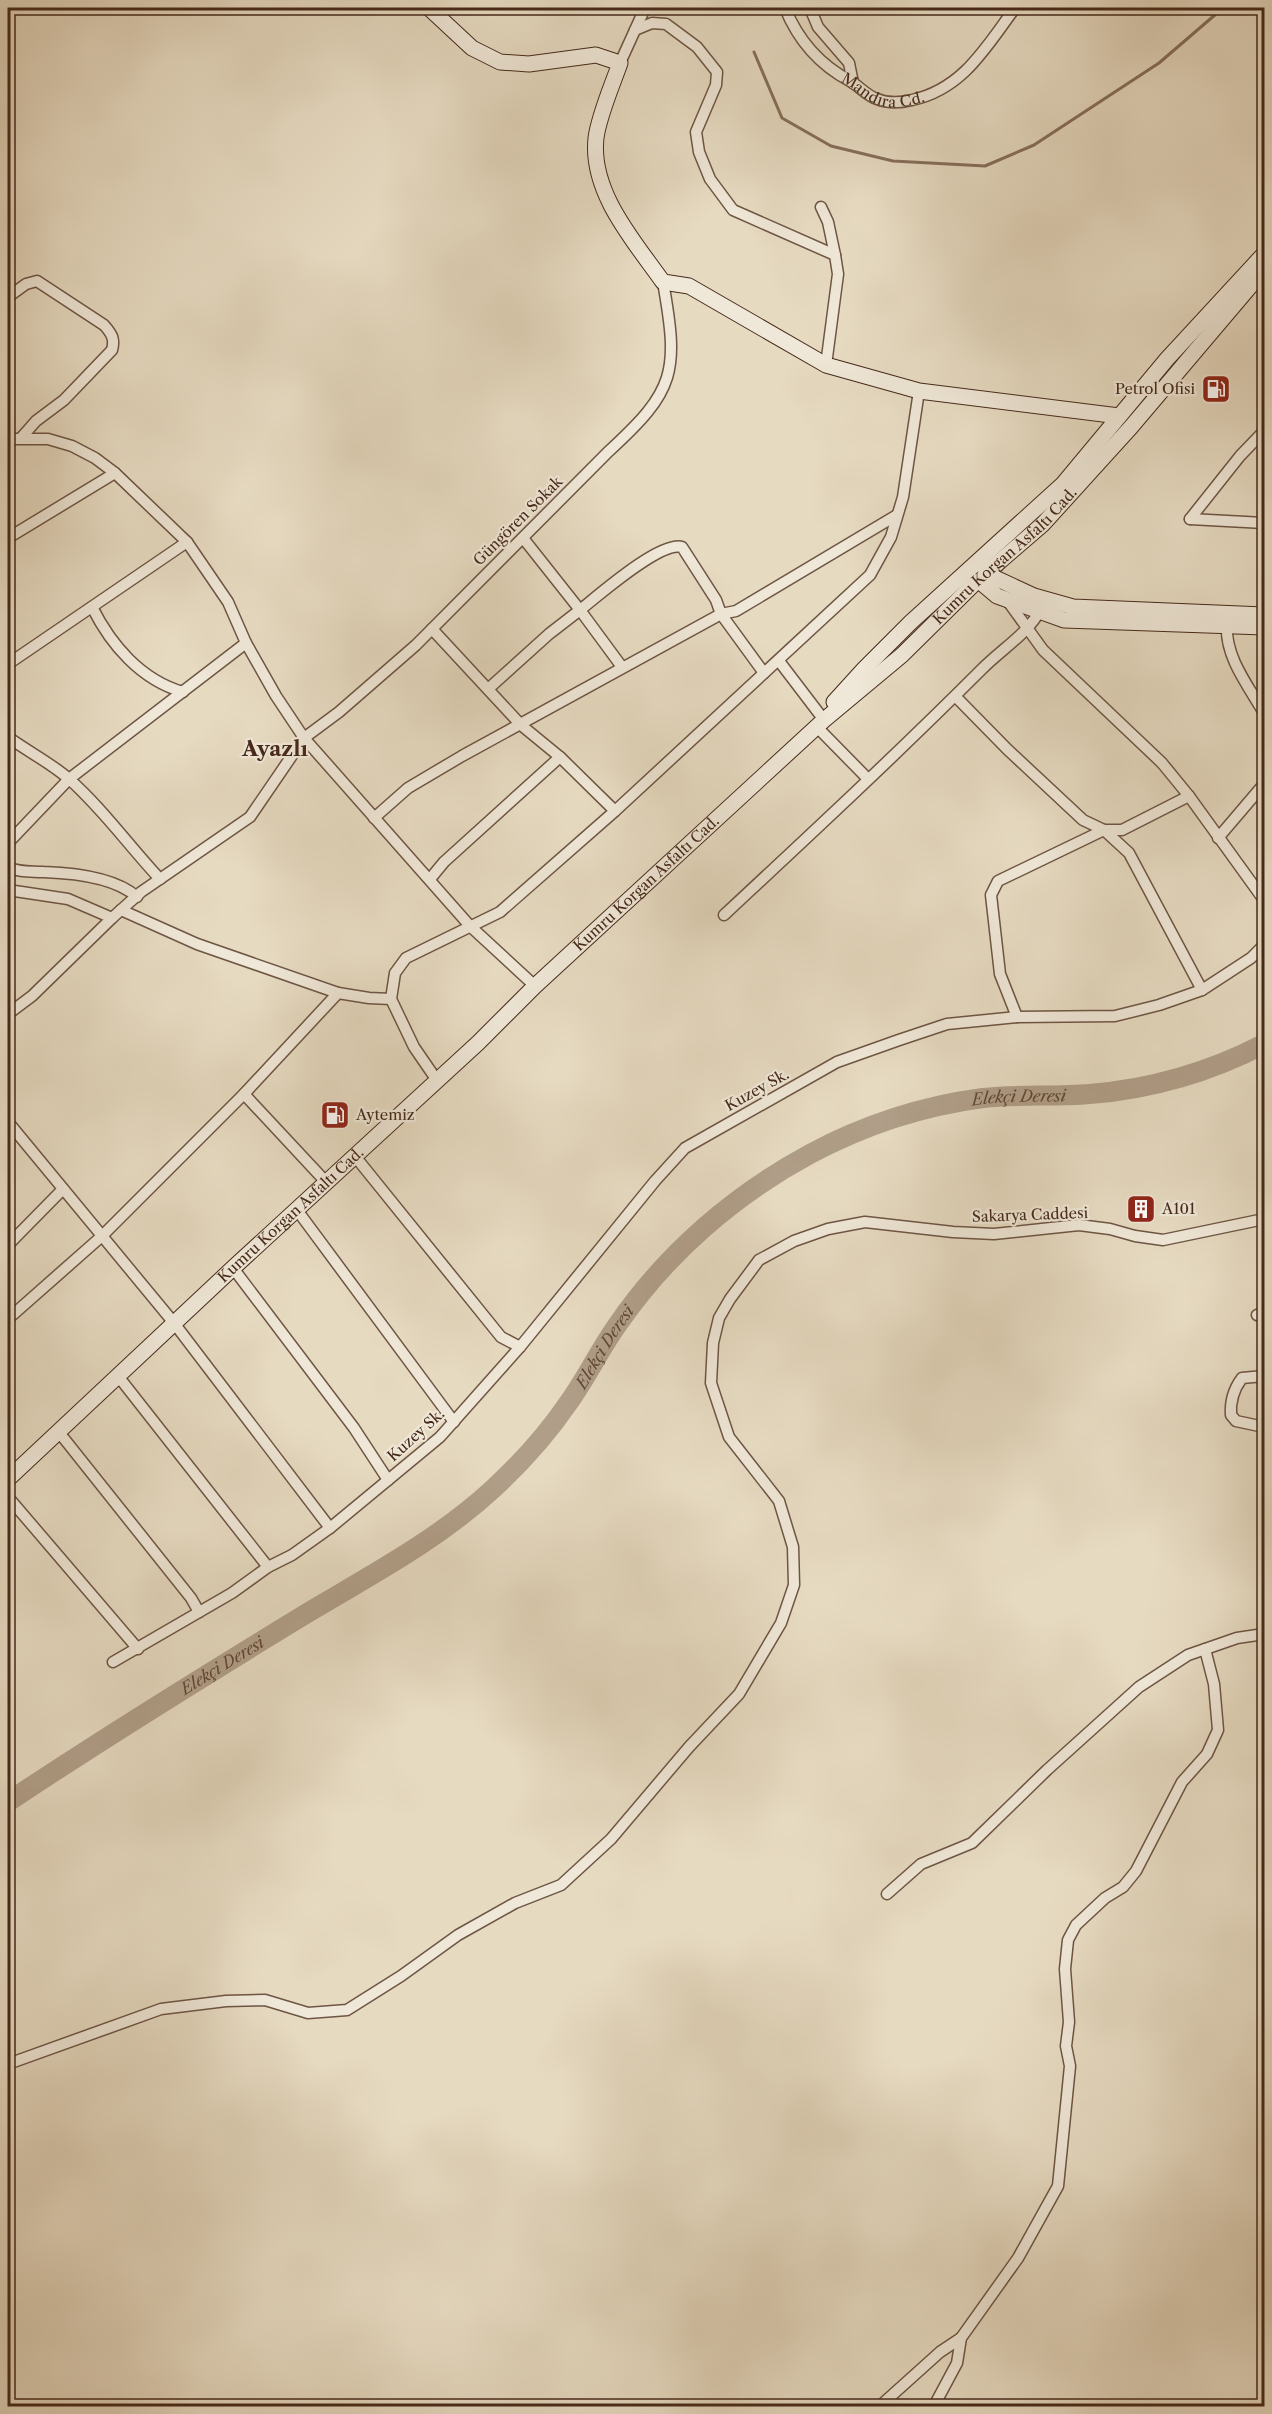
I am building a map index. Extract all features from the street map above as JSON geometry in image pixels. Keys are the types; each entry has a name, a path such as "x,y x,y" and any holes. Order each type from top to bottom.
{"main road":[{"path":"429,8 472,48 500,62 529,64 596,55 620,63 596,138 597,164 604,190 626,230 663,282 689,286 826,364 919,391 1119,416"},
{"path":"976,571 1063,484 1206,315 1264,254"},
{"name":"Kumru Korgan Asfaltı Cad.","path":"8,1479 354,1155 478,1043 535,986 821,723 916,643 976,571 1042,524 1131,427 1264,270"},
{"path":"976,571 997,596 1043,606"},
{"path":"976,571 1014,587 1064,620 1164,618 1227,620 1264,627"},
{"path":"1227,620 1264,615"}],"street":[{"path":"620,63 645,8"},
{"name":"Mandıra Cd.","path":"785,8 802,41 815,55 840,76 875,99 897,104 946,88 969,69 1015,8"},
{"path":"810,8 818,27 849,63 853,83"},
{"path":"637,27 652,23 666,24 697,46 717,72 716,85 696,132 699,152 710,179 733,210 835,255"},
{"path":"821,207 828,222 838,274 826,364"},
{"path":"8,297 27,284 37,281 104,325 112,335 114,342 112,350 64,400 36,421 21,438"},
{"name":"Güngören Sokak","path":"8,1014 32,996 116,914 160,879 250,817 304,738 339,712 432,629 608,452 640,423 660,398 670,370 672,339 663,282"},
{"path":"436,1079 414,1047 391,999 395,974 406,958 500,912 615,811 870,575 891,537 903,497 919,391"},
{"path":"1264,431 1240,456 1190,519 1264,523"},
{"path":"8,439 48,439 72,446 96,458 115,473 187,542 228,602 246,643 276,696 304,738 470,926 535,986"},
{"path":"8,538 115,473"},
{"path":"374,818 408,788 490,740 721,614 736,611 897,515"},
{"path":"523,538 622,667"},
{"path":"8,664 187,542"},
{"path":"488,688 549,634 633,569 675,545 682,547 716,600 721,614 764,673"},
{"path":"1007,600 1043,650 1162,763 1189,796 1264,900"},
{"path":"724,915 956,697 984,667 1027,628 1043,606"},
{"path":"92,607 99,621 141,673 159,684 183,692"},
{"path":"1227,620 1228,640 1234,660 1264,713"},
{"path":"432,629 521,725 560,757 615,811"},
{"path":"8,843 69,779 246,643"},
{"path":"779,661 821,723 868,780"},
{"path":"956,697 1007,749 1083,820 1104,830 1129,853 1202,990"},
{"path":"8,737 69,779 108,818 160,879"},
{"path":"430,879 444,862 560,757"},
{"path":"1218,837 1264,784"},
{"path":"1017,1017 1000,974 990,894 998,881 1104,830 1122,830 1189,796"},
{"path":"8,867 20,872 89,876 128,889 137,897"},
{"path":"8,890 68,899 338,993 391,999"},
{"name":"Kuzey Sk.","path":"113,1662 232,1593 268,1567 292,1555 440,1437 520,1347 655,1181 685,1148 837,1062 947,1024 1017,1017 1115,1016 1159,1005 1202,990 1251,958 1264,945"},
{"path":"10,1312 102,1236 244,1095 338,993"},
{"path":"244,1095 326,1182"},
{"path":"8,1122 174,1323 330,1527"},
{"path":"354,1155 501,1337 520,1347"},
{"path":"8,1245 63,1189"},
{"path":"297,1210 454,1422"},
{"name":"Sakarya Caddesi","path":"8,2064 161,2009 226,2001 265,2000 308,2013 347,2010 401,1976 458,1935 514,1903 561,1885 611,1839 689,1747 739,1694 781,1623 794,1585 793,1546 779,1501 729,1437 711,1383 713,1343 719,1318 759,1260 794,1241 828,1229 865,1222 952,1232 994,1234 1079,1225 1163,1240 1264,1219"},
{"path":"233,1268 354,1428 388,1480"},
{"path":"118,1376 268,1567"},
{"path":"1264,1376 1242,1378 1235,1387 1230,1405 1231,1415 1236,1420 1264,1427"},
{"path":"58,1431 199,1612"},
{"path":"8,1497 138,1649"},
{"path":"887,1894 921,1864 972,1843 1047,1770 1139,1687 1188,1656 1237,1638 1264,1634"},
{"path":"879,2406 940,2352 961,2338 1018,2258 1058,2186 1070,2066 1066,2046 1069,2022 1065,1969 1068,1941 1076,1925 1104,1898 1123,1887 1136,1871 1182,1782 1206,1754 1218,1730 1214,1684 1205,1649"},
{"path":"934,2406 957,2363 961,2338"}],"waterway":[{"path":"754,52 782,118 831,146 893,161 985,166 1034,145 1159,63 1223,8"},
{"name":"Elekçi Deresi","path":"8,1802 192,1684 426,1541 472,1507 515,1468 552,1425 576,1392 618,1324 658,1273 680,1250 729,1207 782,1170 851,1134 894,1118 938,1106 983,1098 1090,1094 1135,1088 1201,1071 1264,1044"}],"place":[{"name":"Petrol Ofisi","path":"1216,389"},
{"name":"Aytemiz","path":"335,1115"},
{"name":"A101","path":"1141,1209"}],"district":[{"name":"Ayazlı","path":"275,749"}]}
